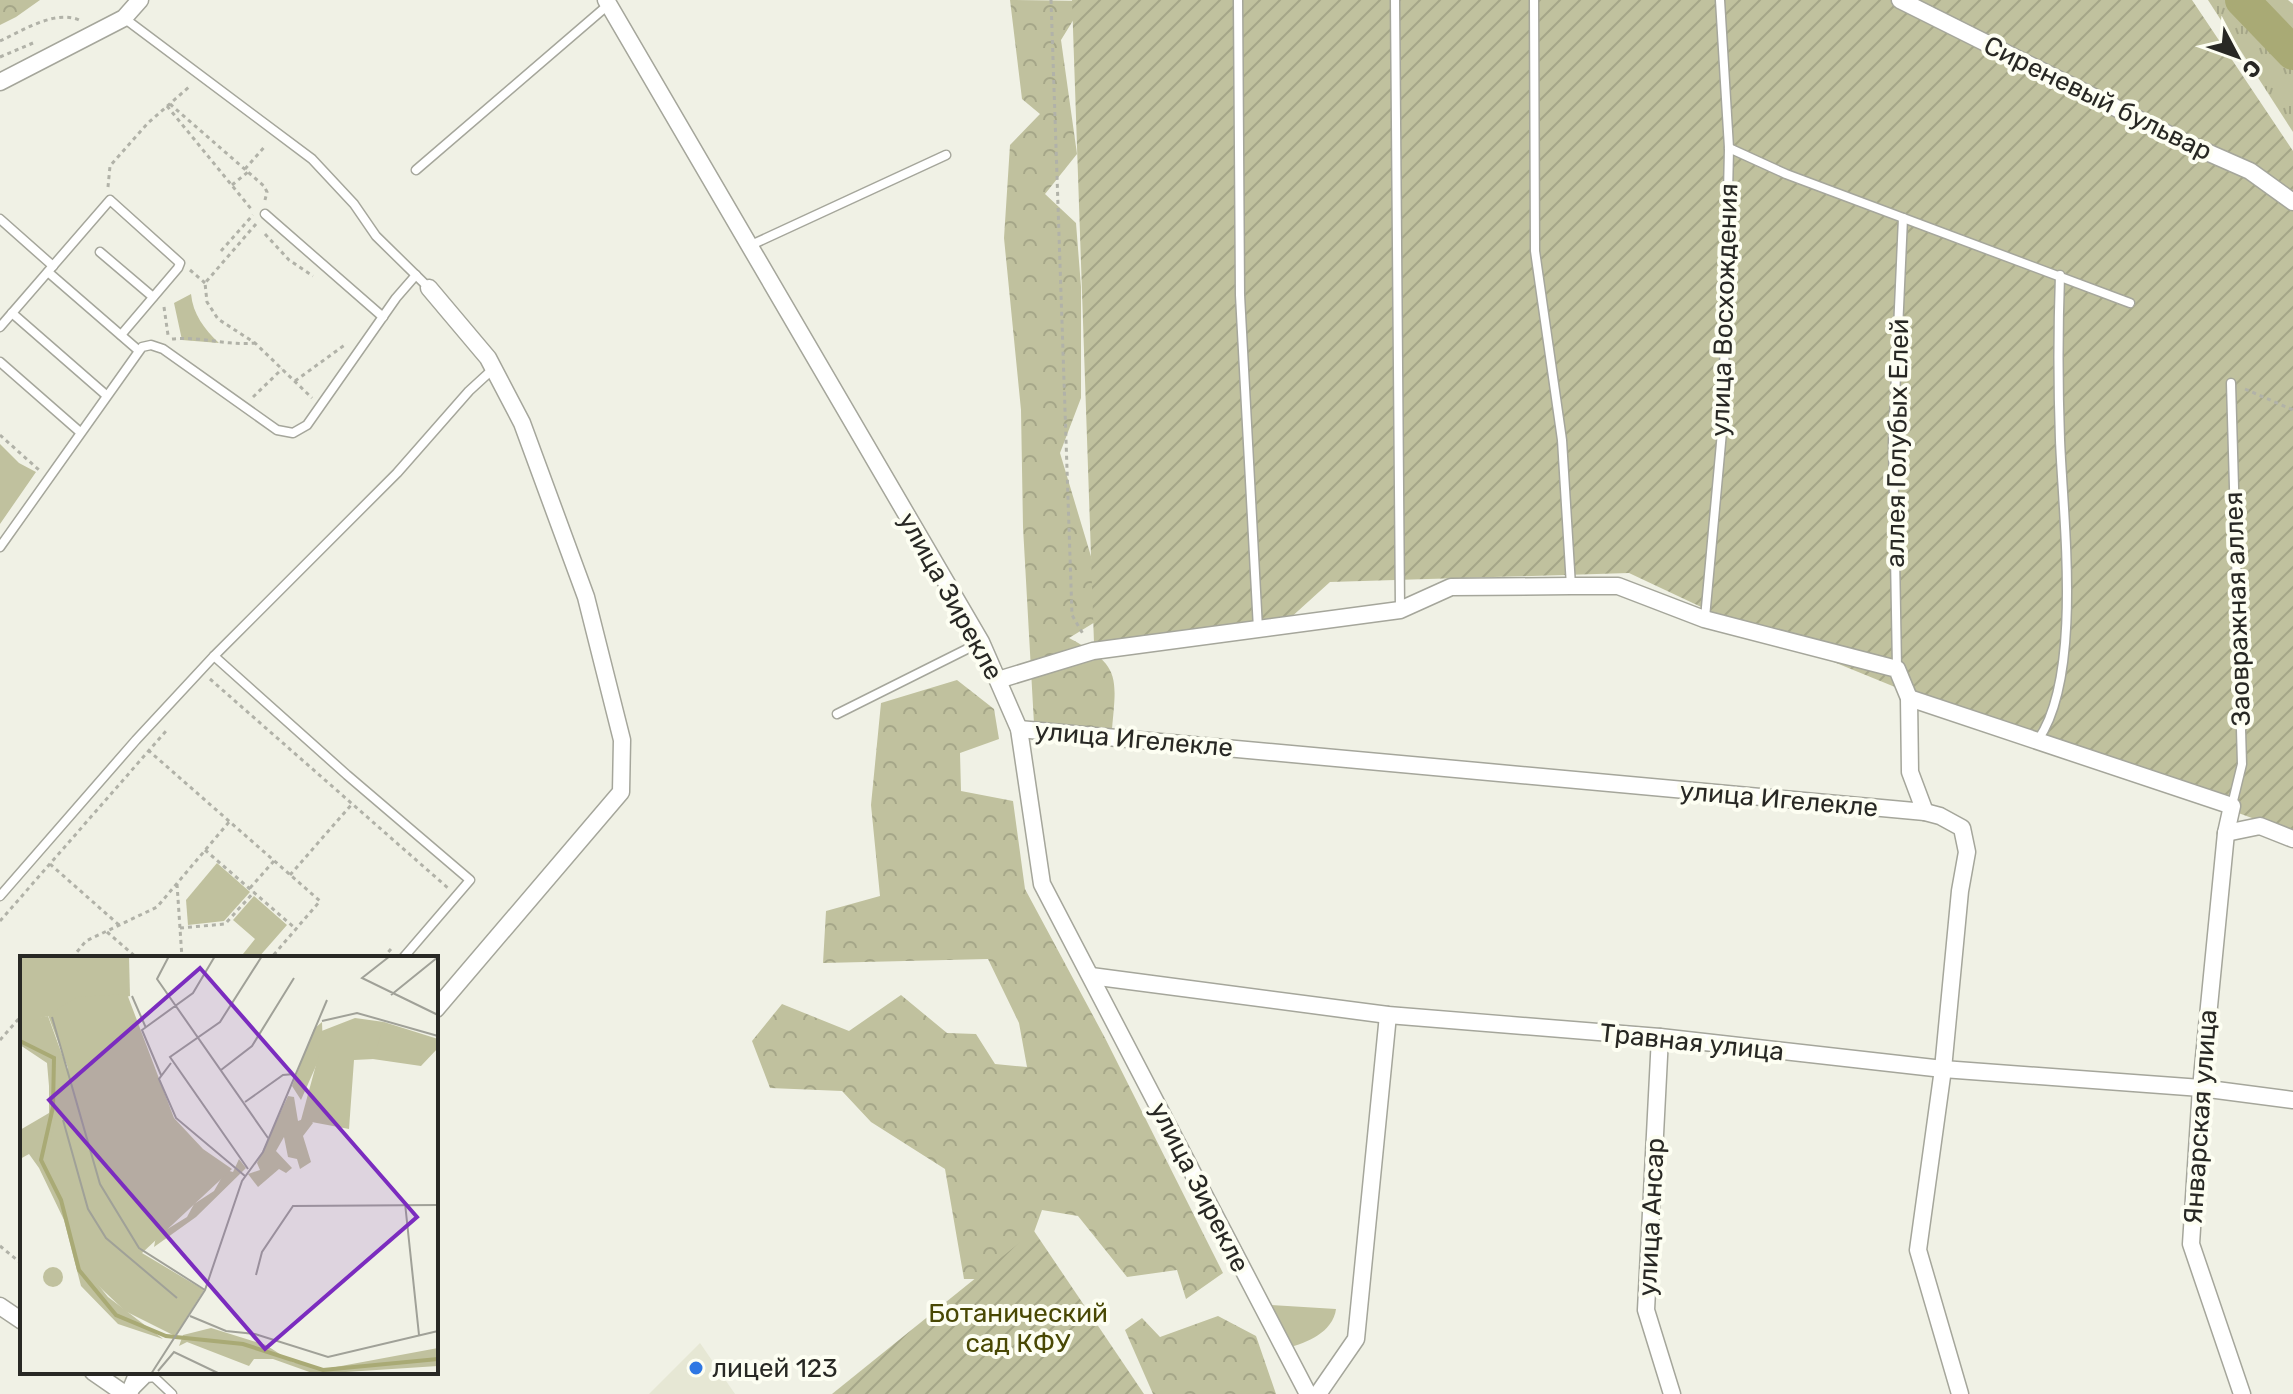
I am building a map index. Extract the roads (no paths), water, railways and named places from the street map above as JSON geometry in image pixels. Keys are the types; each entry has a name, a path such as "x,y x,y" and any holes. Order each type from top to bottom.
{"street":[{"path":"0,82 124,18 140,0"},
{"name":"Сиреневый бульвар","path":"1900,0 2184,142 2250,171 2293,202"},
{"name":"улица Зирекле","path":"607,2 981,642 1019,729 1042,884 1308,1394"},
{"path":"429,288 488,358 522,423 586,597 622,740 621,792 438,1007"},
{"path":"998,680 1093,651 1400,610 1451,587 1618,586 1704,619 1897,669 1909,698 1910,772 1925,812"},
{"path":"1909,698 2232,806"},
{"name":"улица Игелекле","path":"1019,729 1925,812 1962,828 1967,852 1960,891 1943,1069 1918,1250 1960,1394"},
{"name":"Заовражная аллея","path":"2226,833 2232,806"},
{"path":"2226,833 2260,826 2293,839"},
{"name":"Январская улица","path":"2226,833 2201,1088 2191,1244 2242,1394"},
{"name":"Травная улица","path":"1091,976 1388,1015 1660,1037 1943,1069 2201,1088 2293,1100"},
{"path":"1318,1394 1356,1339 1388,1015"},
{"name":"улица Ансар","path":"1660,1037 1646,1310 1672,1394"},
{"path":"0,1306 20,1320"},
{"path":"96,1374 128,1394 137,1374"}],"lane":[{"path":"1238,0 1240,295 1258,629"},
{"path":"1395,0 1400,610"},
{"path":"1534,0 1535,251 1562,440 1571,586"},
{"name":"улица Восхождения","path":"1704,619 1723,421 1729,148 1720,0"},
{"path":"416,170 607,2"},
{"path":"124,18 312,159 354,204 376,236 429,288"},
{"path":"1729,148 1786,174 2130,303"},
{"path":"749,246 946,155"},
{"path":"0,327 110,200 178,260 180,266 121,335"},
{"path":"265,214 383,317"},
{"name":"аллея Голубых Елей","path":"1897,669 1893,442 1903,218"},
{"path":"0,219 138,350"},
{"path":"100,252 153,297"},
{"path":"0,547 138,350 151,345 163,349 277,430 288,433 302,429 416,275"},
{"path":"2038,740 2048,725 2056,699 2066,629 2059,396 2060,275"},
{"path":"12,313 106,395"},
{"path":"0,362 80,432"},
{"path":"0,896 214,656 397,473 469,391 494,369"},
{"name":"Заовражная аллея","path":"2231,383 2242,764 2232,806"},
{"path":"837,714 981,642"},
{"path":"214,656 470,880 405,956"},
{"path":"128,1394 152,1377 172,1394"}],"waterway":[{"path":"2242,0 2293,53"}],"place":[{"name":"лицей 123","path":"696,1368"}],"park label":[{"name":"Ботанический сад КФУ","path":"1018,1328"}]}
